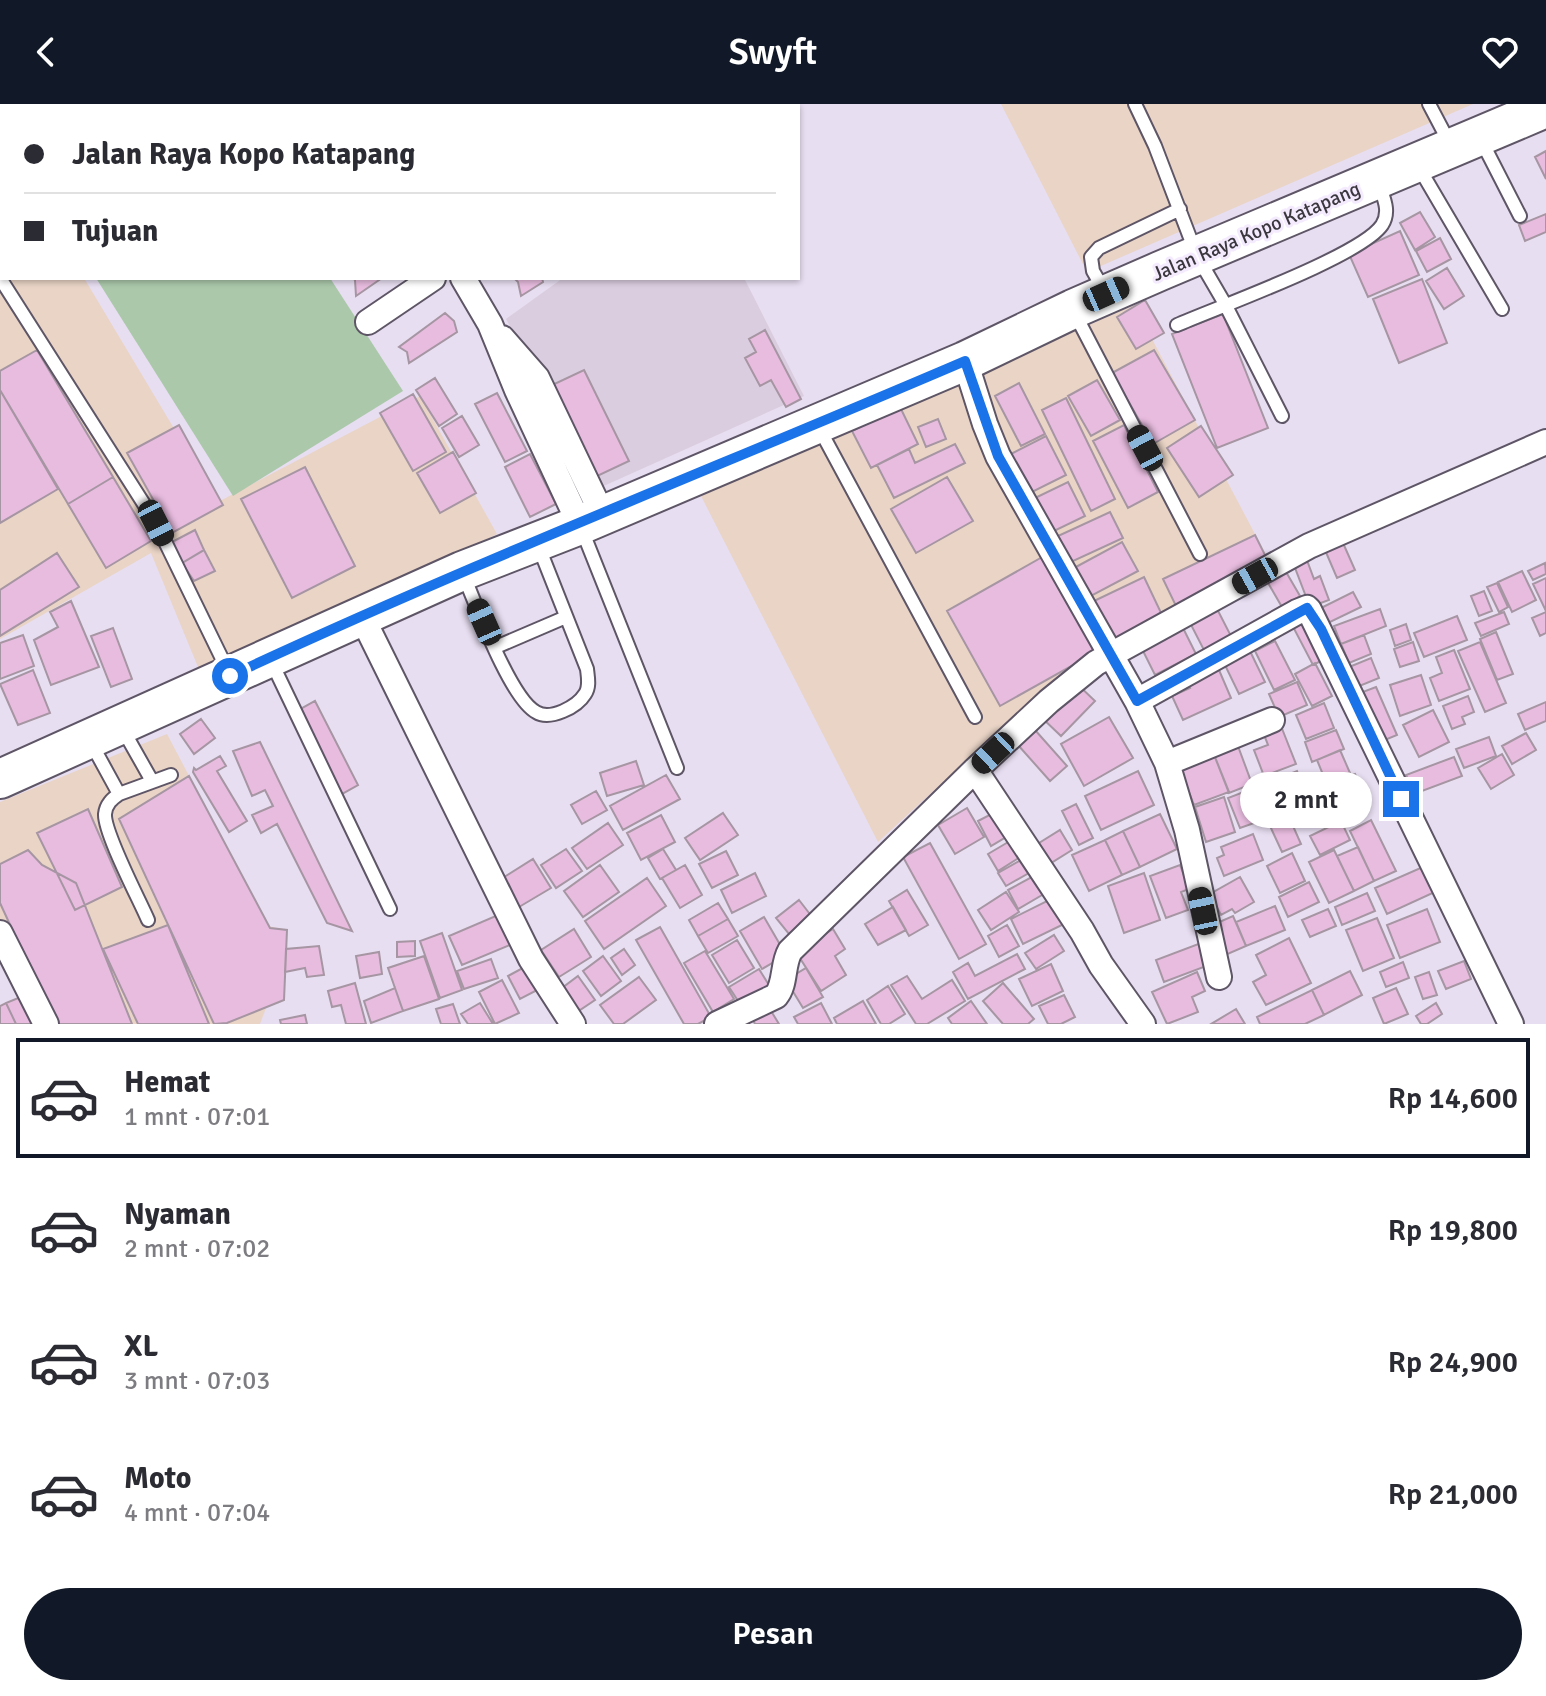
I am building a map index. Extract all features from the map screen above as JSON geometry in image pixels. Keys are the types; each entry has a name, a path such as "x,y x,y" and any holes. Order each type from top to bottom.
{"main road":[{"name":"Jalan Raya Kopo Katapang","path":"0,779 106,734 462,571 965,361 1090,302 1546,108"}],"street":[{"path":"368,322 430,280"},
{"path":"464,280 490,324 517,390 591,519"},
{"path":"965,361 998,456 1137,701 1167,763 1187,830 1219,977"},
{"path":"717,1024 776,996 781,990 785,960 790,951 975,770 1079,674 1309,546 1546,442"},
{"path":"1137,701 1307,608 1511,1024"},
{"path":"362,617 531,959 573,1024"},
{"path":"1167,763 1272,720"},
{"path":"975,770 1082,931 1101,965 1143,1024"},
{"path":"0,933 46,1024"}],"lane":[{"path":"1135,104 1197,256 1282,416"},
{"path":"1429,104 1466,143 1520,216"},
{"path":"1417,163 1502,309"},
{"path":"1177,325 1321,264 1368,238 1382,224 1387,210 1377,179"},
{"path":"1180,209 1099,248 1091,257 1090,302 1200,554"},
{"path":"1,280 156,523 230,676"},
{"path":"816,424 975,717"},
{"path":"591,519 677,768"},
{"path":"462,571 523,700 535,712 548,716 566,709 585,695 589,684 587,669 537,542"},
{"path":"496,647 566,617"},
{"path":"269,658 390,909"},
{"path":"106,734 152,781"},
{"path":"106,734 119,794"},
{"path":"148,920 105,817 110,800 119,794 171,775"}],"shaded area":[{"path":"1001,104 1473,104 1087,272"},
{"path":"0,280 85,280 218,502 420,396 497,534 205,684 151,553 0,639"},
{"path":"560,280 745,280 804,396 597,489 506,319"},
{"path":"1134,305 1265,553 1072,663 878,842 701,496"},
{"path":"167,734 268,926 283,929 272,992 260,1024 51,1024 0,926 0,802"}],"green space":[{"path":"97,280 331,280 403,391 233,496"}],"building":[{"path":"1546,151 1546,179 1535,157"},
{"path":"1420,212 1435,237 1415,250 1400,223"},
{"path":"1546,214 1546,232 1525,241 1519,225"},
{"path":"1400,231 1419,275 1368,297 1349,254"},
{"path":"1440,238 1451,259 1427,272 1416,251"},
{"path":"1447,268 1464,296 1444,309 1426,281"},
{"path":"1422,279 1447,343 1399,363 1373,299"},
{"path":"355,280 379,280 356,296"},
{"path":"516,280 543,282 521,296"},
{"path":"1145,300 1164,333 1136,349 1117,317"},
{"path":"445,313 454,321 457,332 409,363 407,352 399,347"},
{"path":"1223,314 1268,428 1217,448 1172,334"},
{"path":"765,330 801,399 786,407 771,380 760,386 745,358 756,352 749,339"},
{"path":"37,350 113,477 68,504 0,390 0,371"},
{"path":"1154,350 1195,420 1153,444 1112,373"},
{"path":"584,370 629,461 593,478 548,387"},
{"path":"435,378 457,414 439,426 416,390"},
{"path":"1097,380 1120,420 1091,436 1068,396"},
{"path":"1019,383 1045,434 1021,446 995,396"},
{"path":"0,390 58,489 0,523"},
{"path":"497,393 527,451 505,462 475,404"},
{"path":"413,394 446,452 413,471 380,413"},
{"path":"1066,398 1115,499 1091,511 1042,410"},
{"path":"900,407 918,444 871,468 852,431"},
{"path":"462,416 479,445 459,457 442,428"},
{"path":"938,419 946,439 926,447 918,427"},
{"path":"179,425 223,505 172,533 127,453"},
{"path":"1124,425 1158,492 1128,508 1093,441"},
{"path":"1201,426 1233,475 1199,497 1167,448"},
{"path":"1046,436 1066,475 1024,496 1005,457"},
{"path":"955,444 965,463 894,498 877,465 909,449 915,463"},
{"path":"453,452 476,493 440,513 417,473"},
{"path":"530,454 556,504 530,517 505,467"},
{"path":"305,467 355,566 292,598 241,499"},
{"path":"113,477 151,541 106,568 68,504"},
{"path":"947,477 973,521 916,553 891,509"},
{"path":"1068,482 1085,516 1052,532 1035,498"},
{"path":"1110,512 1123,538 1071,562 1058,536"},
{"path":"195,530 204,550 182,563 172,542"},
{"path":"1255,535 1268,561 1176,606 1163,579"},
{"path":"1122,542 1138,571 1089,597 1074,568"},
{"path":"1343,543 1355,570 1337,578 1325,550"},
{"path":"204,550 215,571 194,581 182,563"},
{"path":"57,553 79,587 0,636 0,590"},
{"path":"1305,555 1314,579 1320,576 1329,600 1310,607 1292,560"},
{"path":"1044,556 1098,651 1000,706 947,611"},
{"path":"1545,563 1546,574 1533,580 1528,571"},
{"path":"1282,565 1300,596 1282,607 1264,576"},
{"path":"1522,571 1536,600 1512,612 1498,582"},
{"path":"1144,577 1163,617 1114,641 1094,601"},
{"path":"1546,578 1546,611 1533,584"},
{"path":"1497,583 1508,607 1499,612 1487,587"},
{"path":"1484,591 1492,611 1479,616 1471,596"},
{"path":"1353,592 1361,607 1328,623 1321,608"},
{"path":"71,601 99,667 51,685 34,640 58,627 50,612"},
{"path":"1214,603 1233,640 1206,654 1187,617"},
{"path":"1380,609 1386,626 1341,644 1334,626"},
{"path":"1504,612 1509,624 1481,636 1475,623"},
{"path":"1546,612 1546,633 1540,636 1532,618"},
{"path":"1306,613 1329,657 1313,665 1290,621"},
{"path":"1457,616 1467,640 1424,657 1414,633"},
{"path":"1406,624 1411,640 1395,646 1390,630"},
{"path":"1182,626 1196,654 1155,675 1141,647"},
{"path":"113,628 132,679 111,687 91,636"},
{"path":"1496,632 1513,674 1497,680 1480,639"},
{"path":"23,635 34,666 0,679 0,643"},
{"path":"1364,635 1371,654 1349,663 1341,644"},
{"path":"1275,641 1295,680 1274,690 1255,651"},
{"path":"1413,642 1419,661 1400,667 1394,649"},
{"path":"1480,642 1506,703 1485,712 1458,651"},
{"path":"1249,649 1265,682 1239,694 1223,661"},
{"path":"1454,650 1470,689 1439,701 1430,678 1442,673 1436,657"},
{"path":"1371,658 1379,678 1357,687 1349,667"},
{"path":"1216,663 1231,698 1183,720 1172,696 1190,688 1185,678"},
{"path":"1315,663 1332,696 1312,706 1295,674"},
{"path":"33,670 50,713 18,725 0,684"},
{"path":"1421,675 1431,705 1400,716 1390,685"},
{"path":"1074,681 1095,701 1061,736 1040,716"},
{"path":"1297,682 1307,705 1279,717 1269,694"},
{"path":"1376,687 1397,735 1380,742 1360,693"},
{"path":"1468,696 1474,712 1462,717 1465,724 1452,729 1443,706"},
{"path":"315,701 358,785 340,795 297,711"},
{"path":"1546,702 1546,721 1525,730 1518,714"},
{"path":"1324,703 1334,728 1306,739 1296,715"},
{"path":"1433,710 1449,742 1419,757 1403,725"},
{"path":"1109,717 1133,758 1084,786 1061,744"},
{"path":"201,719 215,738 194,754 180,734"},
{"path":"1279,721 1296,764 1264,776 1254,750 1268,745 1261,727"},
{"path":"1035,730 1067,766 1050,781 1018,745"},
{"path":"1336,730 1344,749 1312,762 1305,742"},
{"path":"1526,733 1536,750 1512,764 1502,746"},
{"path":"1489,737 1496,756 1464,768 1456,749"},
{"path":"1235,738 1252,784 1229,793 1211,747"},
{"path":"260,742 352,931 327,923 277,824 261,833 252,815 273,806 265,790 252,796 233,751"},
{"path":"1211,747 1229,792 1194,805 1177,761"},
{"path":"1340,750 1350,773 1326,782 1317,760"},
{"path":"1502,754 1514,775 1491,789 1478,768"},
{"path":"220,756 226,766 217,771 247,821 229,832 193,772 194,768 196,770"},
{"path":"1454,757 1462,776 1414,794 1406,775"},
{"path":"636,761 644,785 607,796 600,773"},
{"path":"1138,771 1154,805 1101,830 1085,796"},
{"path":"1297,771 1306,794 1285,801 1277,779"},
{"path":"1355,774 1366,801 1344,810 1332,783"},
{"path":"666,775 680,799 623,830 610,806"},
{"path":"189,776 270,928 287,930 284,1000 227,1023 214,1024 119,819"},
{"path":"1274,777 1288,814 1275,819 1261,783"},
{"path":"1259,786 1271,817 1240,828 1228,798"},
{"path":"1330,787 1341,814 1319,822 1309,795"},
{"path":"596,791 607,810 582,824 571,805"},
{"path":"1224,797 1235,832 1206,842 1195,807"},
{"path":"1076,804 1093,838 1079,845 1062,811"},
{"path":"967,808 984,837 955,854 938,825"},
{"path":"88,809 122,887 75,910 37,833"},
{"path":"999,810 1011,834 991,846 978,821"},
{"path":"723,813 738,835 700,860 685,838"},
{"path":"1160,814 1177,849 1140,867 1123,831"},
{"path":"661,815 675,842 641,860 627,833"},
{"path":"1289,817 1301,844 1282,852 1270,826"},
{"path":"1371,820 1396,871 1374,881 1350,831"},
{"path":"1341,821 1350,840 1320,855 1310,836"},
{"path":"608,823 623,845 587,869 572,848"},
{"path":"1060,830 1072,850 1051,863 1039,843"},
{"path":"1123,831 1140,867 1122,875 1105,840"},
{"path":"1253,834 1263,860 1224,876 1217,858 1224,855 1221,847"},
{"path":"1015,838 1025,854 998,871 988,854"},
{"path":"1105,840 1122,875 1089,891 1072,855"},
{"path":"930,843 986,944 959,959 903,857"},
{"path":"1358,847 1374,881 1354,891 1337,856"},
{"path":"566,849 582,871 556,888 541,865"},
{"path":"663,849 676,870 660,879 648,858"},
{"path":"28,850 42,865 76,883 132,1024 56,1024 0,903 0,864"},
{"path":"1334,850 1354,891 1329,903 1309,862"},
{"path":"726,851 738,875 712,888 699,864"},
{"path":"1292,853 1305,881 1280,893 1267,866"},
{"path":"1028,856 1036,869 1006,886 998,873"},
{"path":"533,859 551,888 519,907 501,879"},
{"path":"600,865 619,892 583,917 564,891"},
{"path":"685,865 702,895 680,908 662,878"},
{"path":"1180,865 1189,889 1181,892 1188,910 1166,918 1150,876"},
{"path":"1425,866 1437,891 1387,914 1375,888"},
{"path":"755,873 766,896 732,913 721,890"},
{"path":"1039,873 1049,891 1018,909 1008,890"},
{"path":"1144,873 1160,920 1124,933 1108,886"},
{"path":"1240,877 1254,902 1235,913 1232,909 1221,915 1210,894"},
{"path":"647,878 666,906 604,949 585,921"},
{"path":"1309,882 1319,902 1288,917 1279,897"},
{"path":"907,890 928,925 909,936 889,901"},
{"path":"1006,892 1019,912 991,930 978,910"},
{"path":"1367,893 1375,911 1342,925 1335,907"},
{"path":"1053,898 1066,923 1023,944 1011,919"},
{"path":"799,900 816,922 793,939 776,918"},
{"path":"718,903 728,919 698,936 689,920"},
{"path":"1275,906 1285,930 1246,946 1236,922"},
{"path":"893,907 906,930 878,945 865,924"},
{"path":"1328,909 1336,926 1310,937 1302,920"},
{"path":"1427,909 1440,942 1400,958 1387,925"},
{"path":"498,915 510,945 462,965 449,936"},
{"path":"1233,916 1246,946 1223,956 1210,926"},
{"path":"764,917 786,955 762,969 740,931"},
{"path":"1377,918 1394,958 1363,971 1346,930"},
{"path":"728,919 738,936 708,953 698,936"},
{"path":"168,925 209,1024 138,1024 103,949"},
{"path":"1007,925 1019,946 999,957 988,936"},
{"path":"660,927 711,1017 698,1024 684,1024 636,940"},
{"path":"574,929 591,957 559,977 541,950"},
{"path":"833,929 845,949 835,956 846,975 821,991 796,952"},
{"path":"442,933 462,990 440,998 420,941"},
{"path":"1054,935 1064,951 1036,969 1025,953"},
{"path":"1289,938 1311,983 1266,1005 1253,982 1266,975 1256,955"},
{"path":"737,940 754,968 729,983 712,955"},
{"path":"415,941 415,956 397,957 397,942"},
{"path":"1201,943 1209,965 1164,982 1156,960"},
{"path":"319,946 324,975 307,977 305,968 285,972 286,949"},
{"path":"624,949 635,965 622,975 611,958"},
{"path":"705,951 734,999 713,1012 684,963"},
{"path":"379,952 382,974 360,978 356,956"},
{"path":"1017,954 1025,969 968,999 953,972 968,963 975,976"},
{"path":"424,956 439,999 403,1011 388,968"},
{"path":"603,956 621,981 601,996 583,971"},
{"path":"491,959 498,978 464,989 457,971"},
{"path":"1464,961 1471,979 1446,989 1438,971"},
{"path":"1403,962 1409,978 1386,987 1380,972"},
{"path":"530,964 543,987 520,999 508,976"},
{"path":"1051,964 1063,991 1032,1006 1019,979"},
{"path":"806,968 823,997 803,1008 786,980"},
{"path":"759,969 772,990 742,1007 729,987"},
{"path":"1350,971 1362,995 1324,1015 1312,990"},
{"path":"1197,972 1205,991 1192,997 1198,1012 1167,1024 1152,992"},
{"path":"1429,972 1437,995 1423,999 1415,977"},
{"path":"578,976 595,1000 574,1014 558,991"},
{"path":"907,976 922,999 952,980 965,1001 927,1024 916,1024 891,985"},
{"path":"639,977 656,1000 623,1024 614,1024 600,1005"},
{"path":"502,980 519,1013 495,1024 479,992"},
{"path":"355,983 366,1024 346,1024 341,1005 332,1007 328,991"},
{"path":"1003,983 1034,1019 1028,1024 1003,1024 983,1001"},
{"path":"888,986 905,1014 889,1024 881,1024 867,1000"},
{"path":"395,988 403,1011 371,1023 364,1001"},
{"path":"1396,988 1408,1014 1384,1024 1373,998"},
{"path":"1312,990 1324,1015 1305,1024 1260,1024 1257,1017"},
{"path":"1064,995 1075,1017 1061,1024 1048,1024 1039,1006"},
{"path":"23,996 36,1024 16,1024 6,1003"},
{"path":"863,1001 876,1024 837,1024 834,1018"},
{"path":"971,1001 987,1024 952,1024 948,1018"},
{"path":"6,1003 16,1024 0,1024 0,1006"},
{"path":"480,1003 493,1024 468,1024 461,1014"},
{"path":"821,1003 832,1024 798,1024 794,1017"},
{"path":"1436,1003 1442,1014 1427,1024 1421,1024 1416,1016"},
{"path":"453,1004 460,1024 441,1024 436,1009"},
{"path":"768,1006 779,1024 755,1024 751,1016"},
{"path":"1236,1009 1245,1024 1211,1024"},
{"path":"305,1015 307,1024 281,1024 280,1020"}],"route":[{"path":"230,676 462,571 558,534 965,361 998,456 1137,701 1307,608 1321,629 1401,799"}]}
